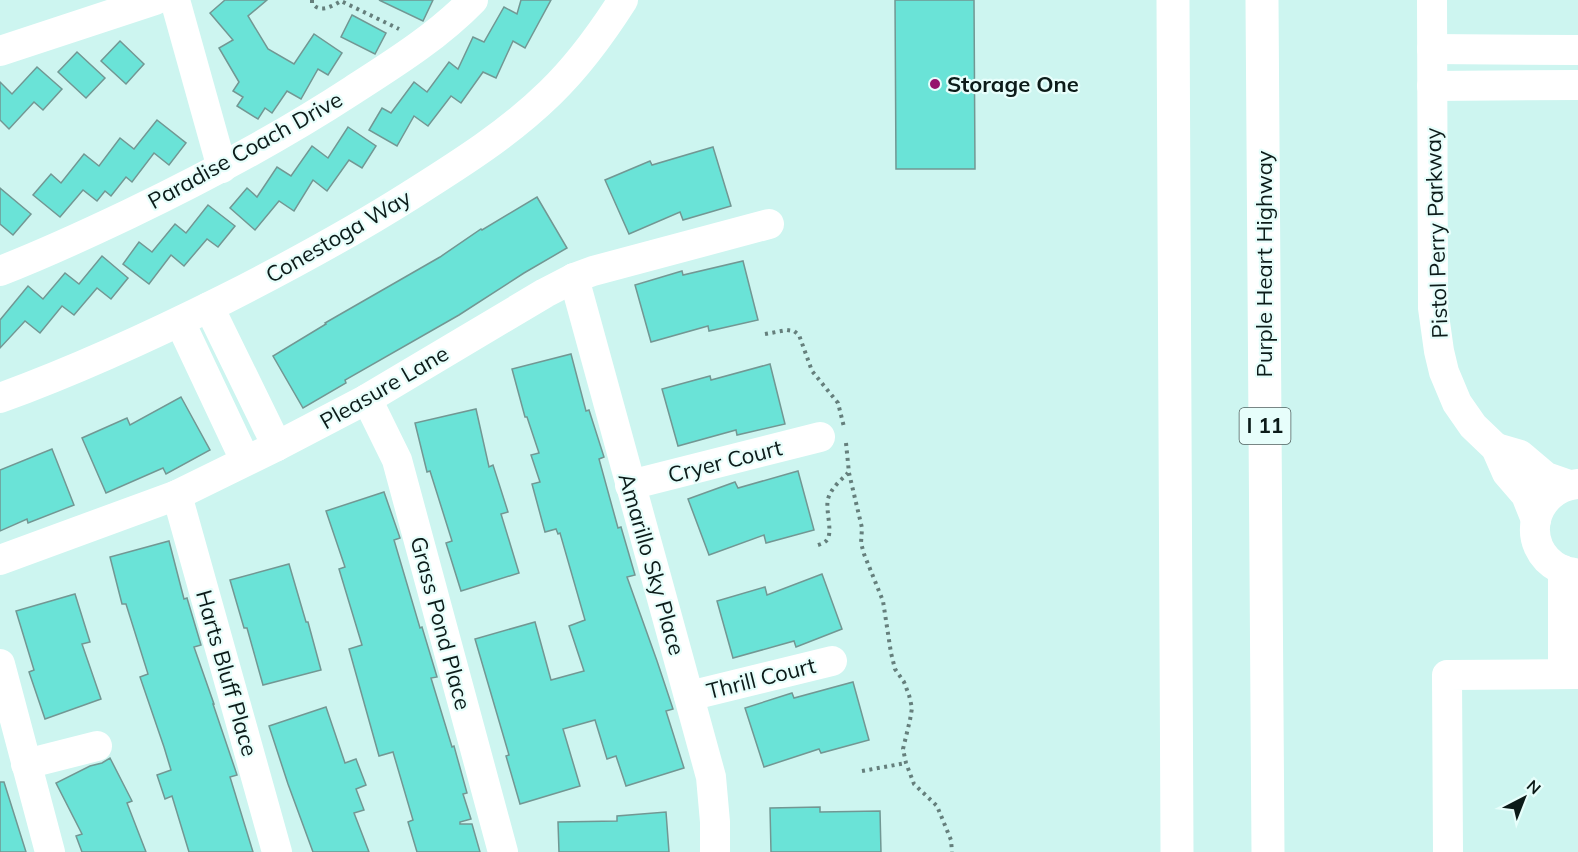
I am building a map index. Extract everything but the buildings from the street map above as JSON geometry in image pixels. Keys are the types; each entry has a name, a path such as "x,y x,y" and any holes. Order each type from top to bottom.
{"highway":[{"path":"1173,0 1177,852"},
{"name":"Purple Heart Highway","path":"1262,0 1268,852"}],"street":[{"path":"0,51 155,0"},
{"path":"175,0 222,168"},
{"name":"Paradise Coach Drive","path":"0,271 104,226 222,168 327,107 382,71 440,31 473,0"},
{"name":"Conestoga Way","path":"0,398 89,363 209,307 341,238 480,151 517,123 550,92 598,39 623,0"},
{"name":"Pistol Perry Parkway","path":"1432,0 1433,308 1444,372 1457,403 1473,426 1496,448 1507,473 1526,495 1536,520 1535,536 1545,557 1570,572"},
{"path":"1432,49 1578,50"},
{"path":"1432,86 1578,85"},
{"name":"Pleasure Lane","path":"0,560 177,495 277,446 367,399 574,278 770,224"},
{"name":"Amarillo Sky Place","path":"574,278 711,777 715,852"},
{"path":"209,307 277,446"},
{"path":"180,321 245,460"},
{"path":"219,402 249,388"},
{"name":"Grass Pond Place","path":"367,399 397,460 503,852"},
{"name":"Cryer Court","path":"630,484 837,437"},
{"name":"Pistol Perry Parkway","path":"1496,448 1520,456 1546,477 1574,484"},
{"path":"1536,520 1542,504 1549,495 1574,484"},
{"name":"Harts Bluff Place","path":"177,495 277,852"},
{"path":"1448,852 1447,675 1570,674 1570,572"},
{"name":"Thrill Court","path":"689,696 832,661"},
{"path":"0,664 50,852"},
{"path":"26,764 97,746"}],"path":[{"path":"312,0 315,7 320,9 341,1 400,30"},
{"path":"765,334 787,330 799,335 813,371 838,404 843,420 837,437 860,518 861,543 883,602 895,669 904,681 912,708 903,749 906,763 914,784 937,806 951,840 952,852"},
{"path":"818,545 830,536 826,508 828,497 833,488 849,473"},
{"path":"862,771 906,763"}],"place":[{"name":"Storage One","path":"935,84"}]}
